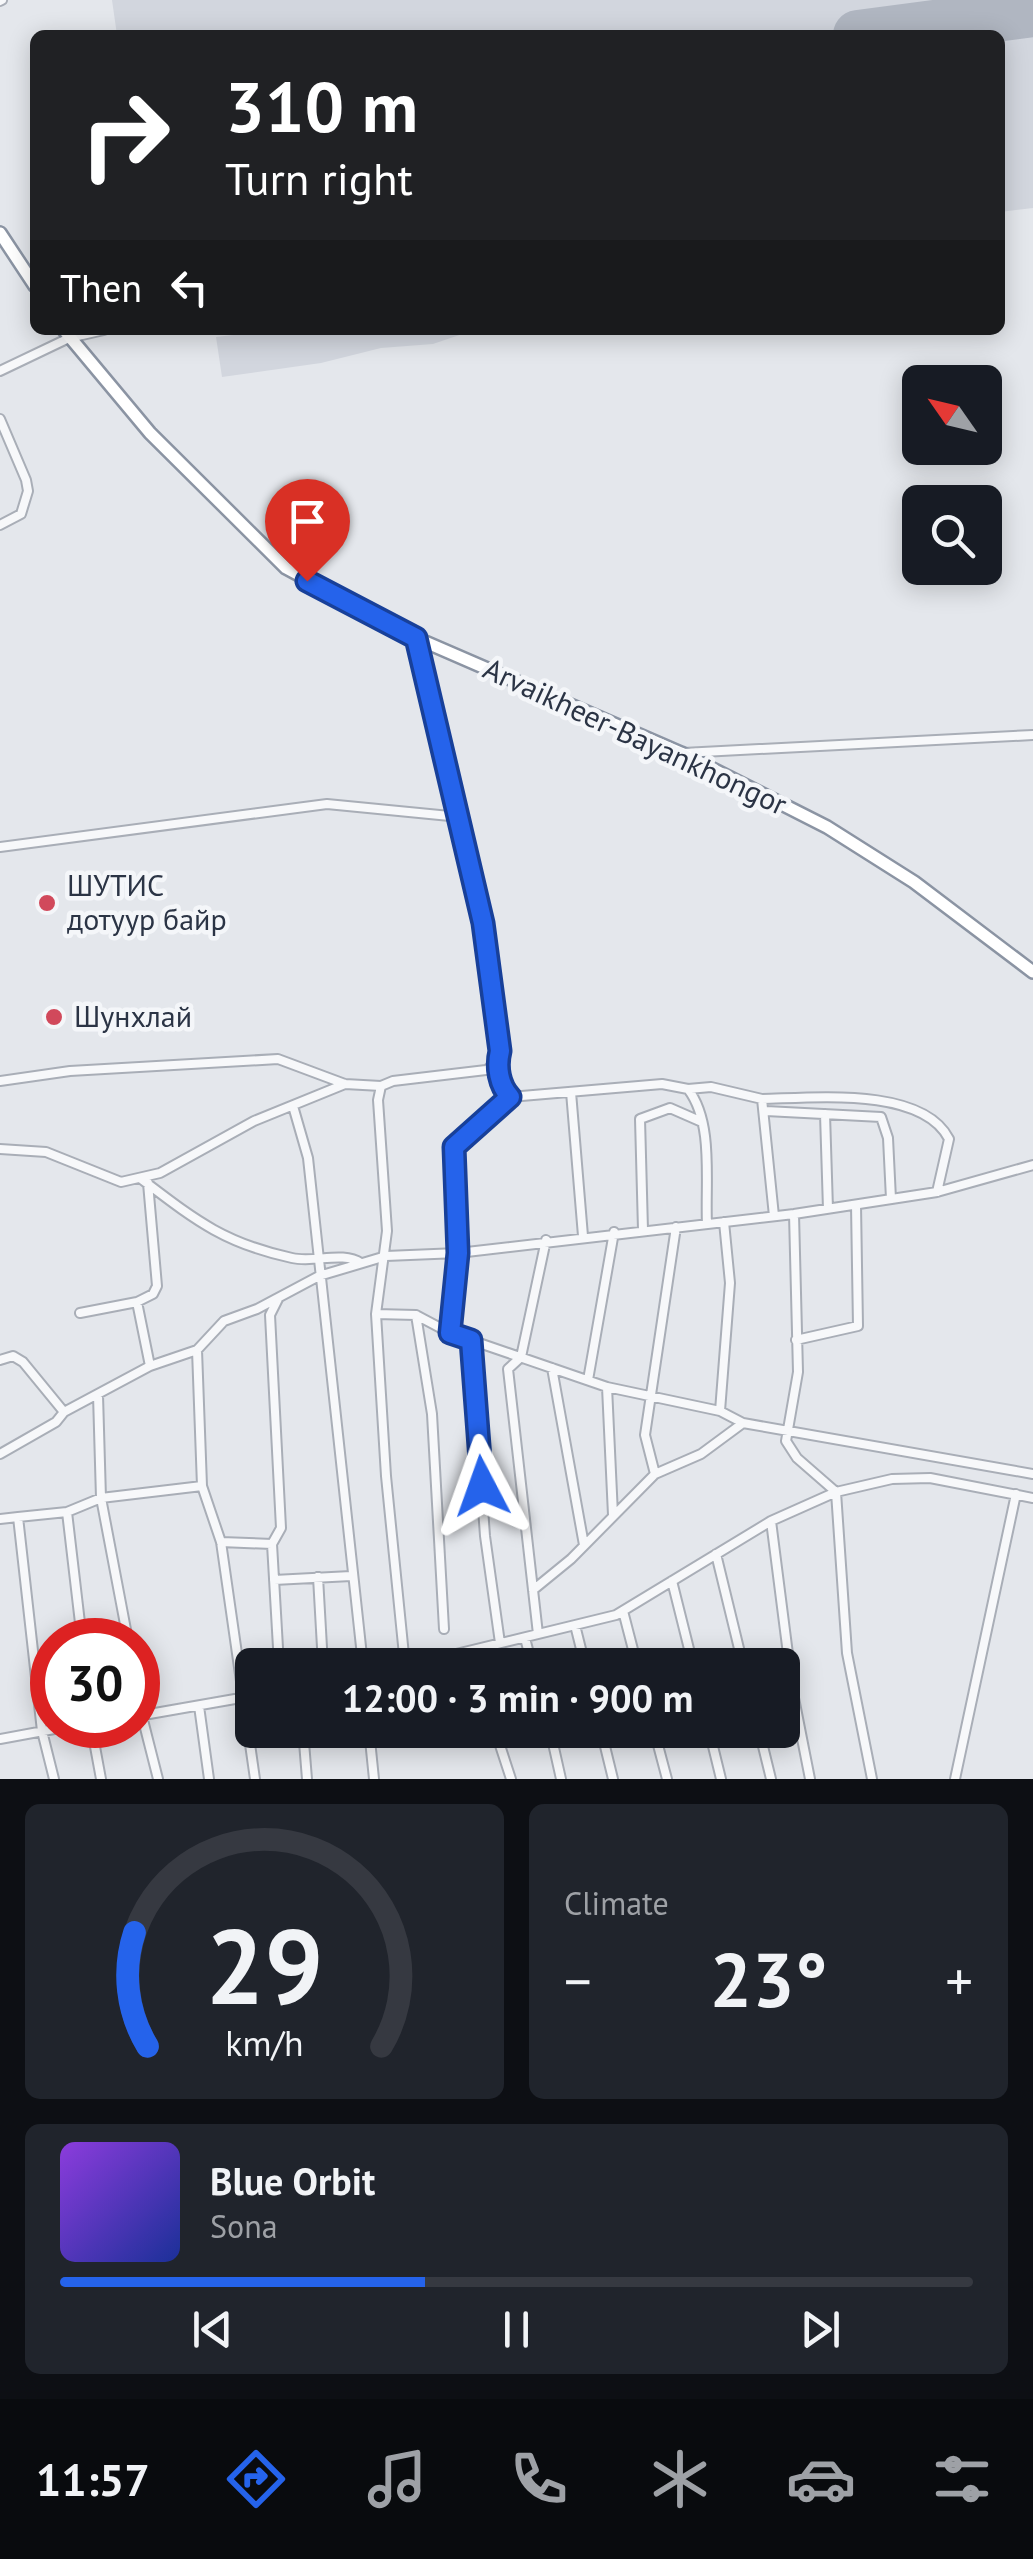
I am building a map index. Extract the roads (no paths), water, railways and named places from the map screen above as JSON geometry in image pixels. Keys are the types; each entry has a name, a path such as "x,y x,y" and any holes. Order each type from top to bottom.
{"highway":[{"path":"0,233 30,278"},
{"name":"Arvaikheer-Bayankhongor","path":"67,335 178,462 286,568 416,638 681,753 856,845 914,882 1033,972"}],"street":[{"path":"0,371 64,335"},
{"path":"0,419 28,491 21,514 0,526"},
{"path":"416,638 483,923 500,1051 497,1062 503,1089 510,1097"},
{"path":"681,753 1033,735"},
{"path":"0,848 327,804 460,817"},
{"path":"0,1081 70,1071 278,1059 345,1084 381,1086 486,1070 497,1062"},
{"path":"0,1149 46,1152 121,1182 144,1180 254,1120 345,1084"},
{"path":"450,1333 458,1253 454,1147 510,1097 662,1084 688,1089 712,1087 762,1100 868,1098 931,1120 949,1138 947,1164 937,1192"},
{"path":"381,1086 386,1256 376,1314 386,1476 406,1648"},
{"path":"688,1089 698,1102 702,1122 707,1224"},
{"path":"571,1092 583,1236"},
{"path":"762,1100 774,1216"},
{"path":"293,1106 308,1158 360,1648"},
{"path":"643,1230 640,1119 670,1108 702,1122"},
{"path":"766,1112 881,1118 888,1138 891,1200"},
{"path":"825,1114 828,1209"},
{"path":"0,1454 56,1422 64,1412 150,1366 196,1350 224,1321 319,1276 386,1256 458,1253 794,1214 937,1192 1033,1164"},
{"path":"144,1180 212,1233 293,1258 353,1258 362,1264"},
{"path":"80,1313 137,1302 153,1294 156,1286 144,1180"},
{"path":"796,1340 858,1326 856,1205"},
{"path":"794,1214 798,1372 786,1432 791,1451 836,1492 847,1653 870,1779"},
{"path":"720,1411 730,1283 724,1222"},
{"path":"655,1474 644,1435 676,1227"},
{"path":"588,1380 614,1232"},
{"path":"538,1634 508,1369 521,1357 546,1240"},
{"path":"278,1648 272,1544 281,1528 270,1315 280,1297"},
{"path":"137,1302 150,1366"},
{"path":"376,1314 416,1315 450,1333 606,1386 720,1411 743,1423 1033,1474"},
{"path":"416,1315 432,1414 444,1629"},
{"path":"471,1340 486,1536 500,1644"},
{"path":"196,1350 202,1486 221,1542 239,1648"},
{"path":"0,1360 13,1356 23,1362 64,1412"},
{"path":"552,1368 584,1545"},
{"path":"606,1386 613,1515"},
{"path":"98,1395 101,1498 124,1618"},
{"path":"532,1590 655,1474 701,1454 743,1423"},
{"path":"483,1648 623,1611 771,1521 836,1492 892,1479 930,1478 1033,1498"},
{"path":"0,1519 67,1512 101,1498 202,1486"},
{"path":"954,1779 1016,1494"},
{"path":"67,1512 79,1618"},
{"path":"18,1517 30,1624"},
{"path":"771,1521 793,1694 810,1779"},
{"path":"221,1542 272,1544"},
{"path":"716,1554 739,1648"},
{"path":"274,1580 351,1576"},
{"path":"318,1578 322,1648"},
{"path":"672,1581 689,1648"},
{"path":"623,1611 633,1648"},
{"path":"575,1625 581,1648"},
{"path":"525,1638 528,1648"},
{"path":"160,1713 235,1699"},
{"path":"199,1706 210,1779"},
{"path":"0,1739 30,1733"},
{"path":"46,1748 54,1779"},
{"path":"95,1748 101,1779"},
{"path":"149,1748 158,1779"},
{"path":"252,1748 255,1779"},
{"path":"305,1748 308,1779"},
{"path":"371,1748 374,1779"},
{"path":"501,1748 510,1779"},
{"path":"554,1748 561,1779"},
{"path":"606,1748 613,1779"},
{"path":"659,1748 667,1779"},
{"path":"714,1748 722,1779"},
{"path":"763,1748 771,1779"}],"place":[{"name":"ШУТИС дотуур байр","path":"47,903"},
{"name":"Шунхлай","path":"54,1017"}]}
